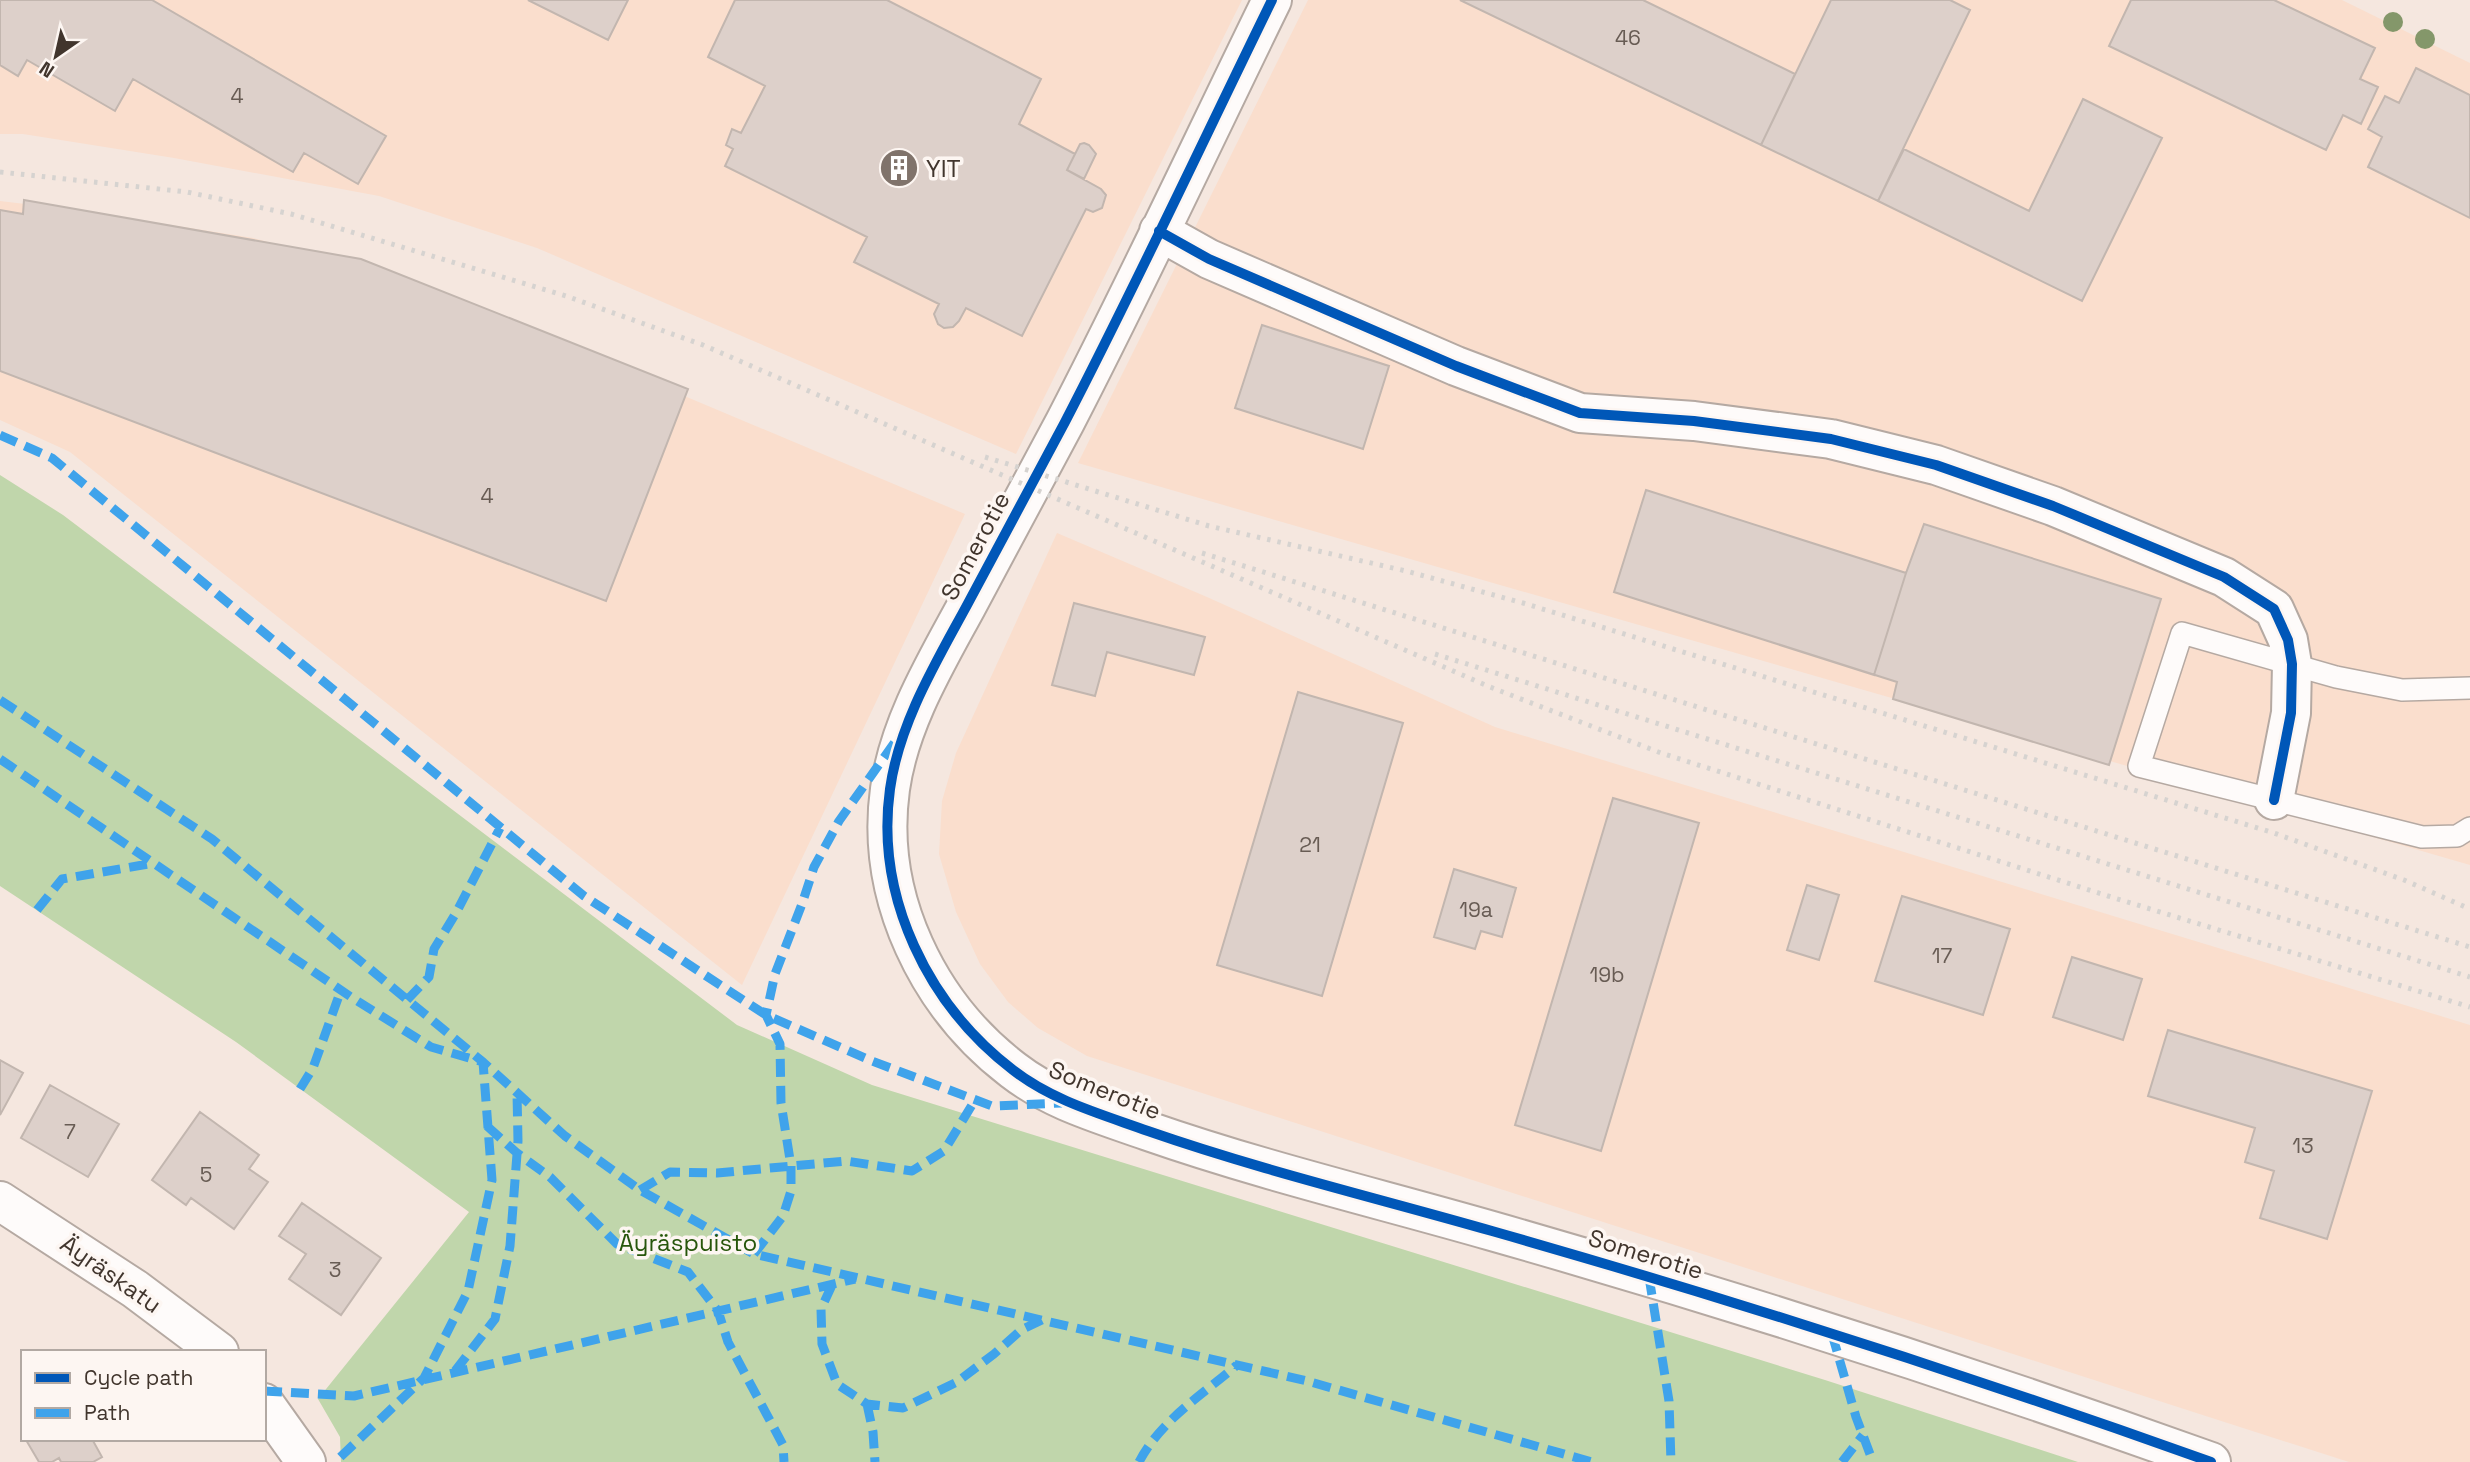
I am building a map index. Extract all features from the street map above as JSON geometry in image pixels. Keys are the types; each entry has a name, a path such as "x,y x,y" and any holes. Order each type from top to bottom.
{"street":[{"name":"Somerotie","path":"1272,0 1067,418 916,704 901,744 890,786 887,834 891,874 901,919 926,972 955,1012 1009,1068 1068,1103 1188,1145 1599,1261 1832,1334 2211,1462"},
{"path":"1159,231 1209,259 1407,345 1530,395 1580,412 1694,421 1831,439 1936,465 2053,506 2224,577 2274,609 2288,640 2292,664 2291,713 2274,800"},
{"name":"Äyräskatu","path":"0,1201 135,1289 216,1350"},
{"path":"266,1406 306,1462"}],"lane":[{"path":"2470,688 2402,690 2336,677 2182,634 2139,766 2422,837 2457,836 2470,828"}],"shaded area":[{"path":"0,0 1242,0 1016,454 537,248 379,196 174,158 23,134 0,134"},
{"path":"1308,0 2342,0 2470,63 2470,865 1078,463"},
{"path":"0,201 253,238 409,280 965,514 742,985 70,452 0,420"},
{"path":"1057,533 1207,597 1495,727 2470,1025 2470,1462 2349,1462 1087,1056 1038,1028 1008,1002 980,964 956,912 939,854 942,801 956,753"}],"green space":[{"name":"Äyräspuisto","path":"0,475 63,515 737,1025 872,1085 1825,1380 2078,1462 341,1462 340,1437 318,1399 469,1212 236,1042 0,886"}],"building":[{"path":"0,0 152,0 386,136 358,184 304,153 293,172 133,79 115,111 27,60 18,76 0,65"},
{"path":"528,0 628,0 608,40"},
{"name":"YIT","path":"735,0 887,0 1041,79 1019,124 1075,154 1067,170 1101,189 1106,195 1102,208 1093,212 1086,209 1022,336 966,308 953,327 944,328 938,324 934,314 939,304 854,262 867,237 725,166 733,149 726,145 732,129 741,133 765,86 708,57"},
{"path":"1460,0 1643,0 1795,74 1761,145"},
{"path":"1831,0 1950,0 1970,10 1878,201 1761,145"},
{"path":"2131,0 2274,0 2375,48 2360,79 2378,87 2361,124 2343,115 2326,150 2109,46"},
{"path":"2416,68 2470,95 2470,218 2368,167 2382,137 2368,129 2385,96 2399,103"},
{"path":"2083,99 2162,138 2082,301 1878,201 1904,149 2029,211"},
{"path":"1084,143 1096,154 1084,179 1067,170 1080,144"},
{"path":"24,200 361,259 688,389 606,601 0,371 0,210 23,214"},
{"path":"1262,325 1389,366 1363,449 1235,408"},
{"path":"1646,490 1906,573 1924,524 2161,599 2109,765 1893,699 1897,682 1614,592"},
{"path":"1646,490 1906,573 1874,675 1614,592"},
{"path":"1074,603 1205,637 1194,675 1107,652 1095,696 1052,685"},
{"path":"1298,692 1403,723 1322,996 1217,965"},
{"path":"1613,798 1699,823 1601,1151 1515,1125"},
{"path":"1454,869 1516,888 1502,937 1481,931 1475,949 1434,937"},
{"path":"1807,885 1839,895 1819,960 1787,950"},
{"path":"1902,896 2010,929 1983,1015 1875,981"},
{"path":"2072,957 2142,979 2123,1040 2053,1017"},
{"path":"2168,1030 2372,1091 2327,1239 2260,1218 2274,1171 2245,1162 2255,1128 2148,1096"},
{"path":"0,1060 23,1073 0,1115"},
{"path":"50,1085 119,1124 88,1177 21,1138"},
{"path":"200,1112 259,1155 249,1169 268,1182 234,1229 191,1198 186,1205 152,1180"},
{"path":"302,1203 381,1258 341,1315 289,1279 306,1254 279,1236"},
{"path":"27,1441 93,1441 102,1457 93,1462 61,1462 59,1458 52,1462 39,1462"}],"railway":[{"path":"0,172 187,192 291,214 566,296 703,345 1490,687 1661,753 2108,896 2470,1007"},
{"path":"985,457 1209,526 1406,571 1523,603 2274,833 2404,880 2470,909"},
{"path":"1202,553 2470,947"},
{"path":"1435,654 2470,977"}],"marked path":[{"path":"0,435 52,458 584,896 766,1015 872,1061 992,1106 1062,1103"},
{"path":"0,700 212,839 483,1062 565,1136 640,1190 754,1254 1307,1381 1592,1462"},
{"path":"754,1254 783,1216 791,1191 791,1166 781,1103 780,1044 766,1015 775,974 814,867 839,821 895,742"},
{"path":"0,759 351,997 431,1047 483,1062 492,1180 468,1291 424,1378 335,1462"},
{"path":"407,1000 429,977 434,949 500,828"},
{"path":"37,910 62,879 154,863"},
{"path":"300,1089 313,1068 341,990"},
{"path":"455,1371 495,1319 510,1246 518,1141 517,1093"},
{"path":"640,1190 670,1172 717,1173 846,1161 912,1171 944,1151 975,1100"},
{"path":"487,1126 517,1153 550,1177 617,1244 688,1272 718,1311 728,1342 783,1445 784,1462"},
{"path":"1649,1277 1669,1401 1671,1462"},
{"path":"266,1391 354,1396 855,1279"},
{"path":"832,1285 821,1309 822,1344 837,1384 867,1404 903,1408 957,1382 1021,1330 1042,1320"},
{"path":"1832,1334 1856,1417 1873,1462"},
{"path":"1139,1462 1170,1421 1237,1365"},
{"path":"867,1404 873,1432 875,1462"},
{"path":"1842,1462 1863,1435"}],"cycle path":[{"path":"1272,0 1092,370 931,672 901,741 890,789 887,829 891,869 900,908 914,946 933,981 956,1014 983,1044 1013,1070 1044,1090 1095,1112 1233,1158 1492,1231 1763,1312 2033,1400 2211,1462"},
{"path":"1159,231 1209,259 1456,366 1580,413 1694,421 1831,439 1936,465 2053,506 2224,577 2274,609 2288,640 2292,664 2291,713 2274,800"}],"place":[{"name":"YIT","path":"899,168"}]}
